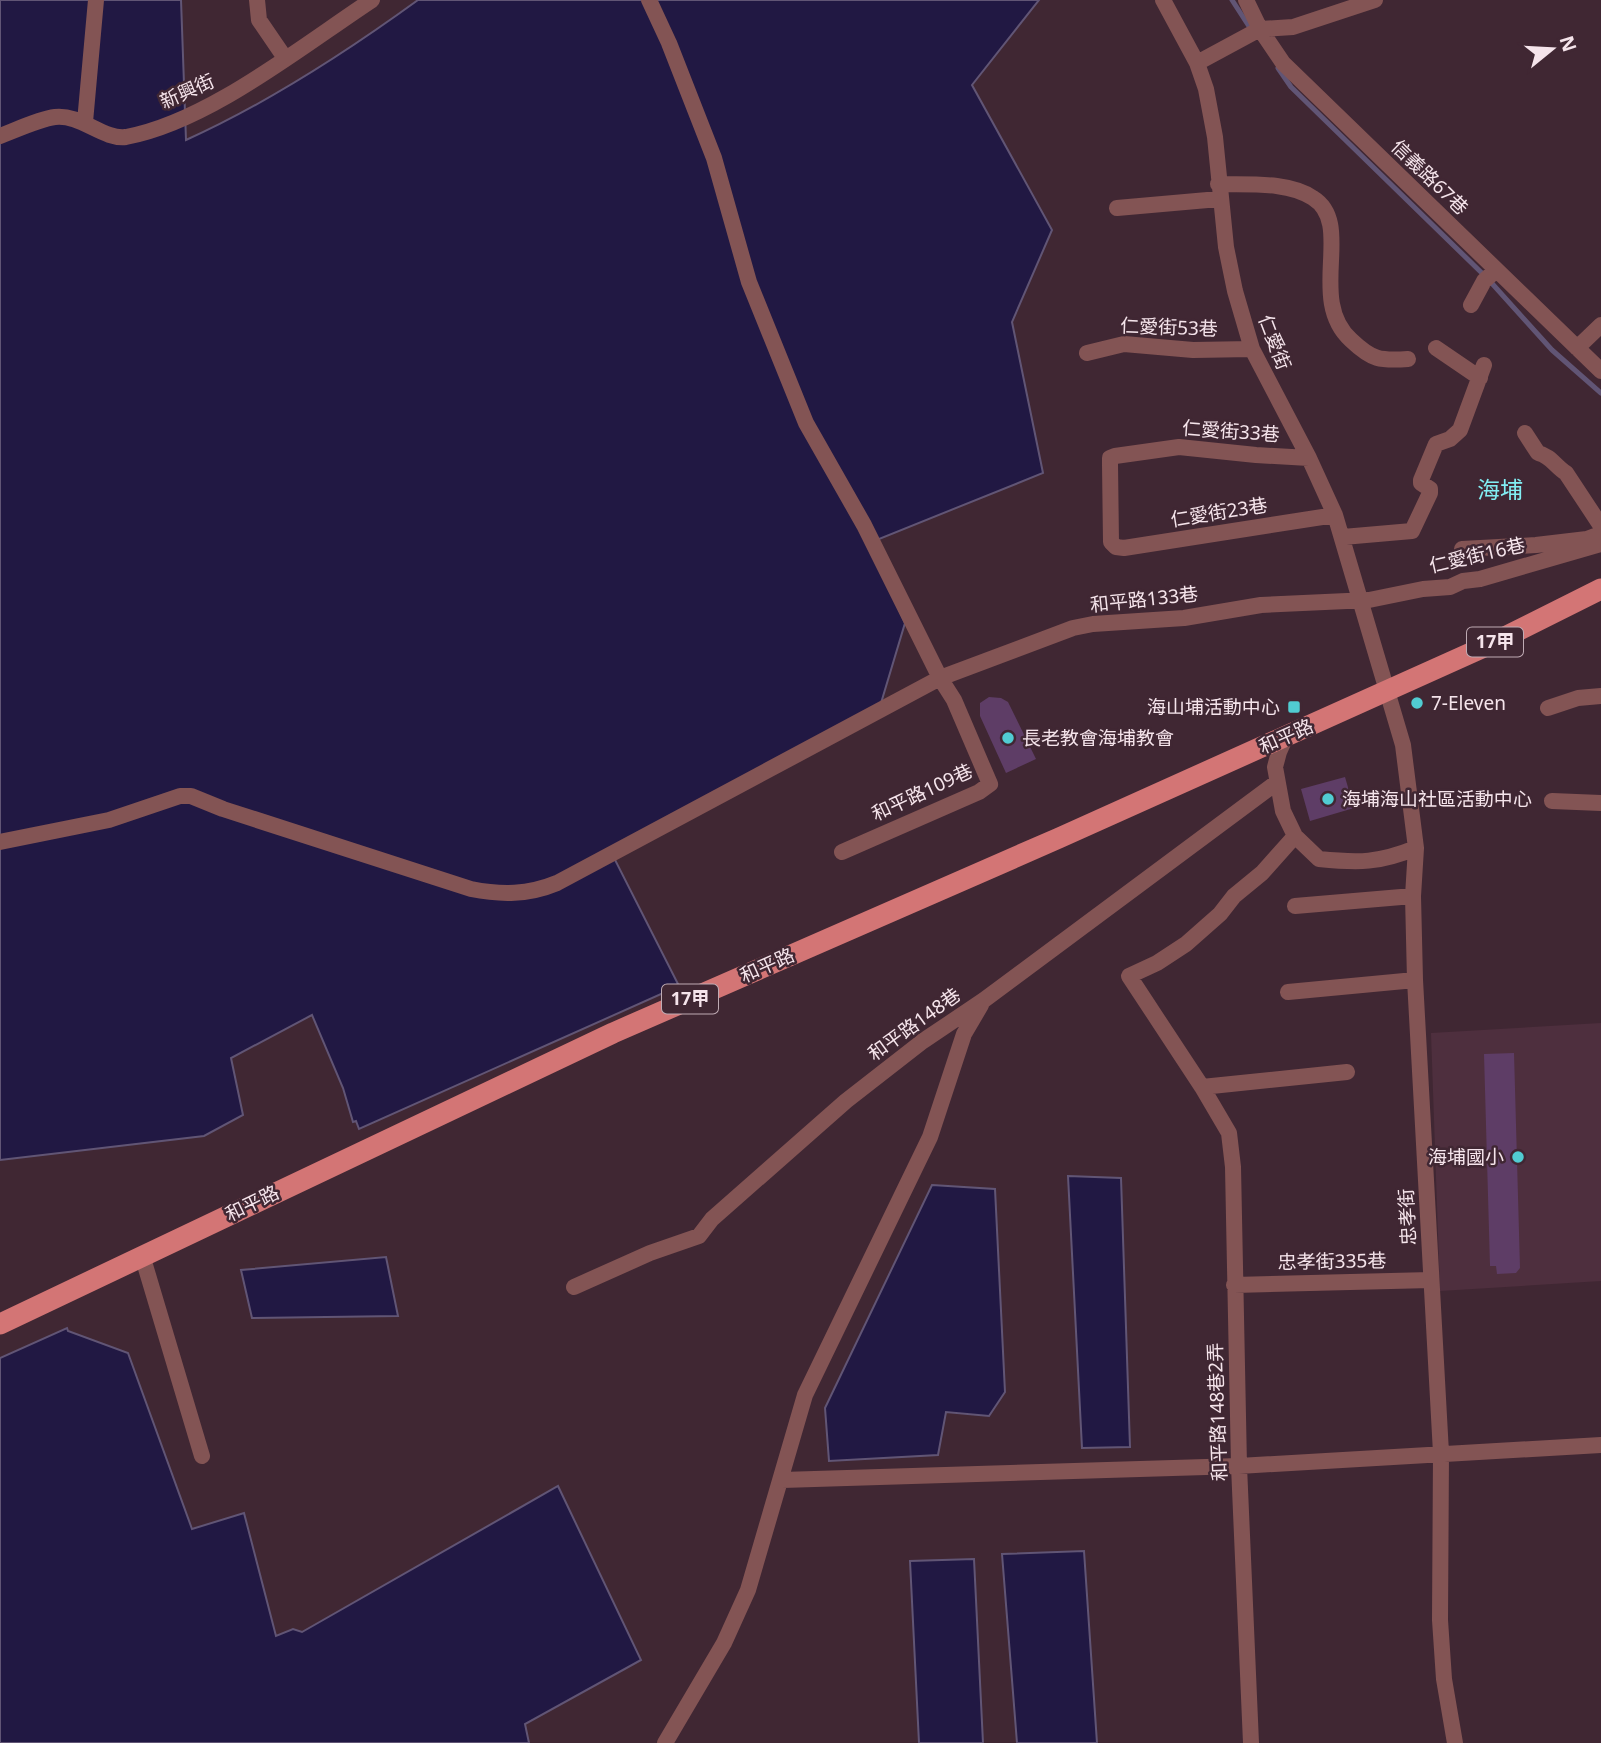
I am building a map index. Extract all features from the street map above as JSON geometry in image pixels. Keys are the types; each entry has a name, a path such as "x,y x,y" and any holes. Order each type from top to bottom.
{"main road":[{"name":"17甲","path":"1387,690 1599,595"},
{"name":"和平路","path":"0,1324 613,1032 1059,838 1387,690"}],"street":[{"path":"0,136 56,116 76,120 96,0"},
{"path":"257,0 258,20 285,58"},
{"name":"新興街","path":"76,120 113,137 124,137 152,129 222,100 372,0"},
{"path":"649,0 669,43 713,158 748,282 806,423 864,524 940,678"},
{"name":"仁愛街","path":"1163,0 1197,64 1206,89 1235,291 1252,349 1335,514 1387,690"},
{"name":"信義路67巷","path":"1246,0 1256,30 1283,63 1491,275 1601,371"},
{"path":"1197,64 1256,30 1293,27 1375,0"},
{"path":"1117,208 1219,191 1285,188 1314,198 1326,210 1333,226 1329,269 1331,299 1340,329 1365,354 1382,361 1408,359"},
{"path":"1471,304 1491,275"},
{"path":"1577,348 1601,325"},
{"name":"仁愛街53巷","path":"1087,353 1124,344 1193,350 1252,349"},
{"name":"仁愛街16巷","path":"1343,537 1412,531 1430,494 1430,489 1421,483 1421,480 1436,444 1450,439 1460,430 1482,371 1436,348"},
{"path":"1525,433 1538,453 1548,456 1566,473 1601,527"},
{"name":"仁愛街33巷","path":"1111,542 1110,458 1179,447 1308,458"},
{"name":"仁愛街23巷","path":"1111,542 1116,547 1124,548 1335,514"},
{"path":"1462,549 1536,545 1587,539 1601,534"},
{"name":"仁愛街16巷","path":"1361,601 1423,589 1450,587 1601,544"},
{"name":"和平路133巷","path":"0,842 108,820 180,796 191,796 223,809 471,888 495,894 523,893 557,883 940,678 1073,628 1093,624 1184,618 1261,605 1361,601"},
{"name":"和平路109巷","path":"842,852 979,792 989,784 954,699 940,678"},
{"name":"忠孝街","path":"1387,690 1402,745 1416,848 1413,896 1415,980 1441,1453 1440,1620 1444,1679 1455,1743"},
{"path":"1548,708 1578,698 1601,696"},
{"path":"1286,736 1275,767 1283,811 1294,836 1319,859 1376,861 1390,859 1416,848"},
{"name":"和平路148巷","path":"574,1287 650,1253 699,1236 712,1219 846,1101 923,1041 984,1000 1276,783"},
{"path":"1552,801 1601,803"},
{"name":"和平路148巷2弄","path":"1251,1743 1239,1466 1233,1167 1229,1133 1129,976 1157,963 1186,944 1220,914 1234,896 1262,873 1294,836"},
{"path":"1295,906 1413,896"},
{"path":"1288,992 1415,980"},
{"path":"665,1743 724,1643 747,1590 782,1480 805,1395 930,1137 964,1034 984,1000"},
{"path":"1202,1087 1347,1072"},
{"path":"142,1255 202,1456"},
{"name":"忠孝街335巷","path":"1234,1285 1432,1280"},
{"path":"782,1480 1239,1466 1601,1445"}],"shaded area":[{"path":"0,0 181,0 186,140 247,110 305,76 418,0 1039,0 972,85 1052,230 1012,322 1043,473 869,543 905,623 881,703 611,852 679,986 359,1129 356,1121 353,1122 343,1088 312,1015 231,1058 243,1115 204,1136 0,1160"},
{"name":"海埔國小","path":"1601,1023 1601,1281 1440,1291 1431,1033"},
{"path":"1068,1176 1121,1178 1130,1447 1082,1448"},
{"path":"932,1185 995,1189 1005,1392 989,1416 946,1412 938,1455 829,1461 825,1408"},
{"path":"386,1257 398,1316 252,1318 241,1270"},
{"path":"67,1328 68,1331 128,1353 192,1529 244,1513 276,1636 293,1629 302,1632 558,1486 641,1660 525,1724 529,1743 0,1743 0,1358"},
{"path":"1084,1551 1097,1743 1017,1743 1002,1554"},
{"path":"974,1559 983,1743 919,1743 910,1561"}],"building":[{"name":"長老教會海埔教會","path":"989,697 1008,702 1036,759 1006,773 980,716 980,703"},
{"name":"海埔海山社區活動中心","path":"1345,777 1354,808 1310,821 1301,789"},
{"path":"1514,1053 1520,1268 1516,1273 1497,1274 1496,1266 1490,1266 1484,1054"}],"waterway":[{"path":"1232,0 1252,31"},
{"path":"1278,68 1291,87 1488,279 1552,350 1601,393"}],"place":[{"name":"7-Eleven","path":"1417,703"},
{"name":"海山埔活動中心","path":"1294,707"},
{"name":"長老教會海埔教會","path":"1008,738"},
{"name":"海埔海山社區活動中心","path":"1328,799"},
{"name":"海埔國小","path":"1518,1157"}],"district":[{"name":"海埔","path":"1500,490"}]}
